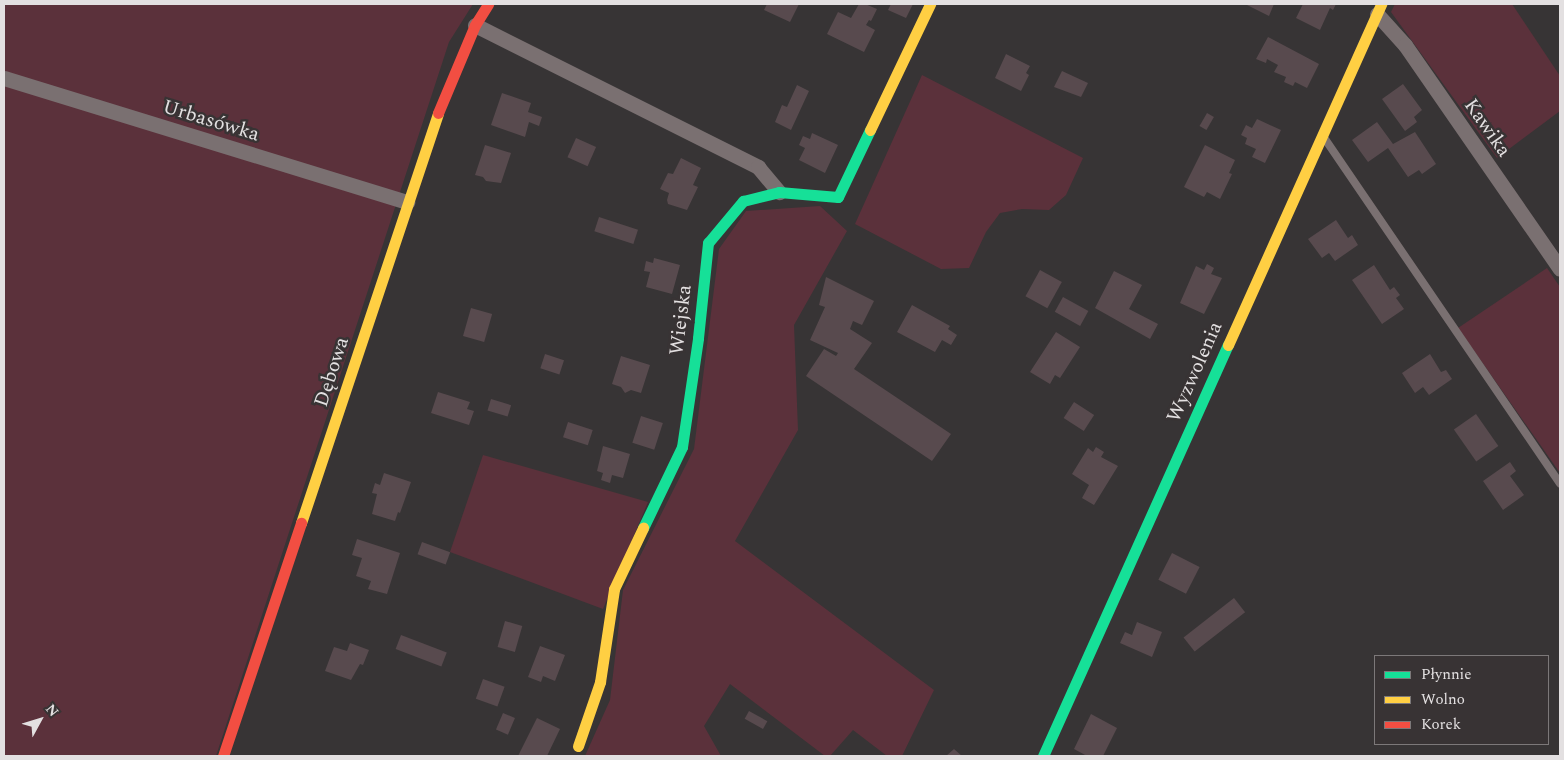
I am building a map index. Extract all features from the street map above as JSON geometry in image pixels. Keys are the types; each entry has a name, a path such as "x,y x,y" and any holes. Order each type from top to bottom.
{"street":[{"name":"Dębowa","path":"223,756 442,102 475,25 488,4"},
{"name":"Wiejska","path":"578,746 600,682 614,589 682,447 698,338 708,243 743,200 779,192 838,197 930,4"},
{"name":"Wyzwolenia","path":"1043,756 1379,9"},
{"name":"Kawika","path":"1379,9 1560,269"},
{"path":"475,25 758,167 779,192"},
{"name":"Urbasówka","path":"4,78 407,202"}],"lane":[{"path":"1322,135 1560,484"}],"shaded area":[{"path":"4,4 473,4 449,42 216,756 4,756"},
{"path":"1395,4 1512,4 1560,76 1560,111 1497,158 1391,12"},
{"path":"922,75 1083,158 1066,195 1049,210 1022,209 1000,213 986,232 969,268 941,269 855,224"},
{"path":"820,206 847,231 794,325 798,430 735,541 934,690 902,756 887,756 853,730 830,756 825,756 730,684 704,726 721,756 585,756 610,700 623,590 694,449 719,249 746,211"},
{"path":"1547,268 1560,287 1560,473 1458,328"},
{"path":"483,455 648,502 603,609 450,552"}],"building":[{"path":"767,4 799,4 790,22 764,10"},
{"path":"859,4 865,4 877,9 871,21 869,20 866,25 875,30 864,52 827,34 838,12 851,18"},
{"path":"891,4 913,4 906,18 888,10"},
{"path":"1245,4 1274,4 1269,16"},
{"path":"1303,4 1336,4 1333,10 1330,8 1320,30 1296,18"},
{"path":"1268,37 1319,64 1307,88 1295,82 1293,86 1284,82 1286,77 1274,72 1278,65 1267,59 1266,63 1256,59"},
{"path":"1006,54 1030,66 1026,73 1029,75 1021,91 995,78"},
{"path":"1062,71 1088,83 1081,97 1054,87"},
{"path":"1403,84 1422,110 1414,117 1417,122 1405,131 1382,99"},
{"path":"797,85 809,91 791,130 775,122 782,105 787,107"},
{"path":"502,93 531,103 528,112 542,117 539,126 529,122 525,137 491,125"},
{"path":"1207,113 1214,117 1206,130 1200,126"},
{"path":"1257,119 1281,130 1265,163 1252,157 1256,149 1245,144 1247,138 1241,135 1246,125 1252,128"},
{"path":"1377,122 1393,144 1415,132 1436,164 1422,174 1419,170 1408,177 1388,148 1368,162 1352,140"},
{"path":"812,133 838,145 825,173 799,160 805,148 799,145 803,136 810,139"},
{"path":"576,138 596,147 588,166 567,157"},
{"path":"485,145 511,153 501,183 486,181 483,177 475,175"},
{"path":"1205,145 1235,160 1229,173 1232,174 1220,199 1207,192 1204,197 1184,187"},
{"path":"681,158 701,168 693,185 698,187 687,210 668,204 669,193 660,189 668,173 673,174"},
{"path":"599,217 638,230 633,244 594,231"},
{"path":"1336,220 1348,238 1352,235 1358,245 1335,261 1329,253 1322,258 1308,239"},
{"path":"654,258 680,265 672,294 646,287 650,272 644,271 646,261 653,263"},
{"path":"1207,264 1214,268 1211,274 1222,278 1204,314 1180,303 1196,266 1204,270"},
{"path":"1374,265 1390,290 1394,287 1400,295 1396,298 1404,309 1382,324 1352,280"},
{"path":"1040,270 1062,282 1047,308 1025,296"},
{"path":"1114,271 1142,285 1129,309 1158,324 1150,339 1095,308"},
{"path":"826,277 874,301 862,325 853,321 850,329 872,343 854,369 951,434 932,461 806,376 824,349 836,356 838,353 810,340 825,307 819,305"},
{"path":"1063,297 1088,311 1080,326 1055,312"},
{"path":"912,305 950,326 948,329 957,335 951,345 942,340 935,352 897,332"},
{"path":"471,308 492,314 484,342 463,336"},
{"path":"1056,332 1080,347 1060,378 1055,375 1050,384 1030,372"},
{"path":"545,354 564,360 559,374 540,368"},
{"path":"1430,354 1441,372 1446,370 1452,379 1429,395 1423,387 1415,393 1402,373"},
{"path":"621,356 650,365 641,393 631,390 625,393 621,387 612,384"},
{"path":"438,392 470,402 467,409 474,411 469,425 431,413"},
{"path":"491,399 511,405 508,417 487,410"},
{"path":"1074,402 1094,415 1084,431 1064,418"},
{"path":"1476,414 1498,446 1476,461 1454,429"},
{"path":"641,416 663,423 654,450 632,443"},
{"path":"568,422 593,430 588,445 563,437"},
{"path":"603,446 630,454 623,478 612,475 610,483 601,480 603,473 597,471"},
{"path":"1096,447 1104,452 1101,457 1118,466 1094,505 1082,498 1089,485 1072,474 1088,448 1093,452"},
{"path":"1510,462 1516,471 1510,476 1524,495 1503,510 1483,481"},
{"path":"384,473 411,482 400,513 398,512 395,521 372,514 377,494 372,493 375,483 380,485"},
{"path":"357,539 400,553 387,594 368,589 371,581 356,576 362,558 352,555"},
{"path":"422,542 450,552 446,564 418,554"},
{"path":"1172,553 1200,567 1186,594 1158,580"},
{"path":"1234,598 1245,612 1195,652 1184,637"},
{"path":"505,621 522,626 515,652 498,647"},
{"path":"1137,622 1162,632 1152,657 1120,643 1125,632 1132,635"},
{"path":"401,635 447,653 441,667 396,649"},
{"path":"350,643 369,650 363,665 360,664 351,680 325,671 334,647 347,651"},
{"path":"540,646 565,655 555,681 543,676 541,682 528,677"},
{"path":"483,679 505,687 497,707 476,699"},
{"path":"749,711 767,721 763,729 745,719"},
{"path":"503,713 515,718 508,735 496,730"},
{"path":"1091,714 1117,728 1103,756 1087,756 1074,749"},
{"path":"537,718 560,729 547,756 518,756"},
{"path":"954,749 962,756 946,756"}],"traffic: fast":[{"path":"643,528 682,447 698,338 708,243 743,201 779,192 838,197 870,130"},
{"path":"1043,756 1228,345"}],"traffic: slow":[{"path":"870,130 930,4"},
{"path":"1228,345 1381,4"},
{"path":"301,523 438,113"},
{"path":"578,746 600,682 614,589 643,528"}],"traffic: jam":[{"path":"438,113 475,25 488,4"},
{"path":"223,756 301,523"}]}
